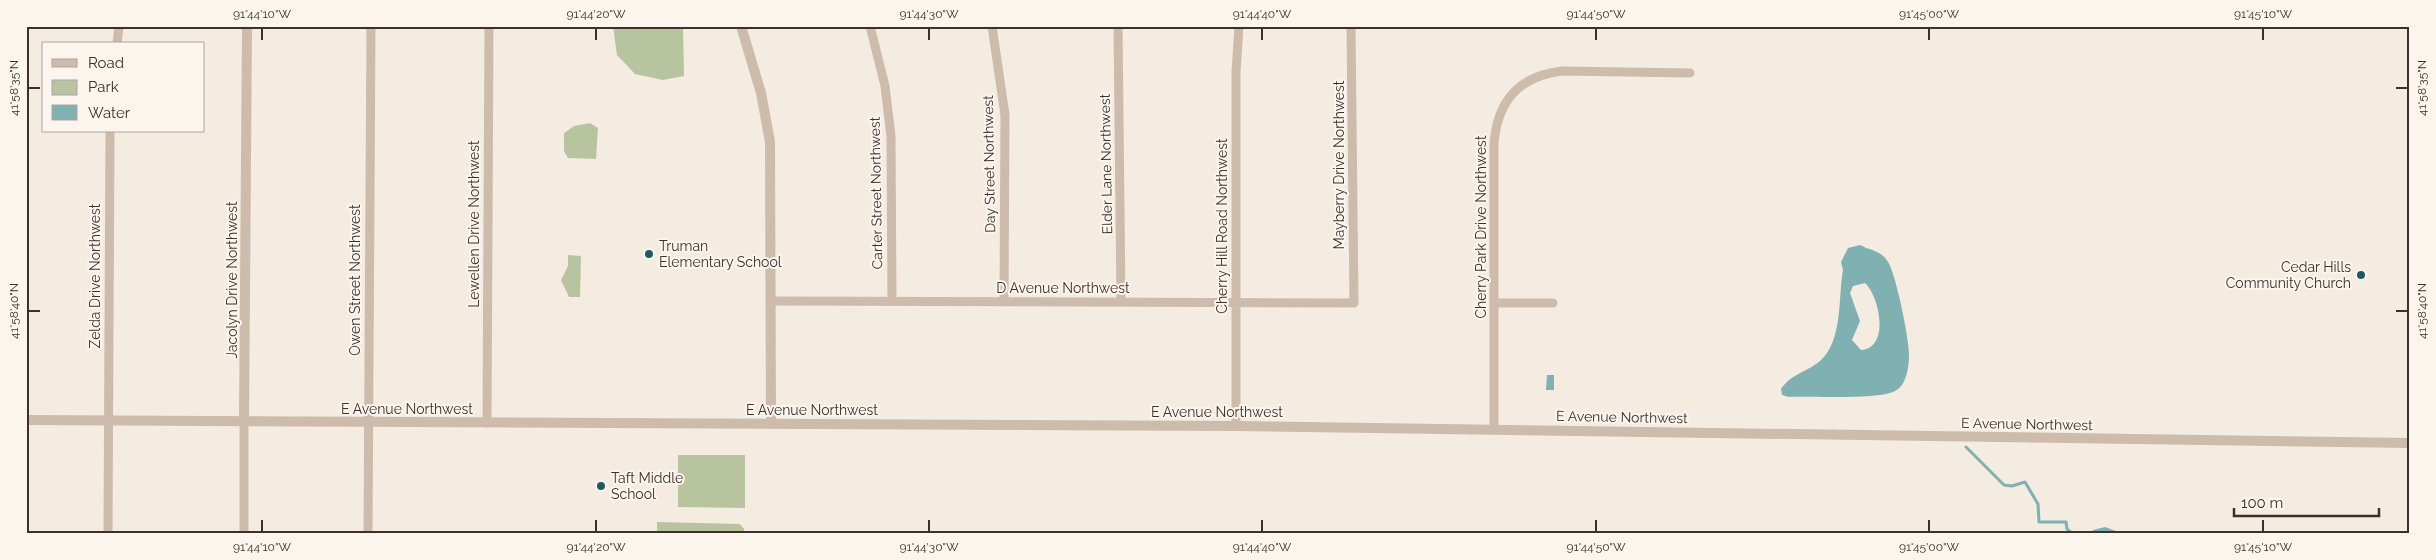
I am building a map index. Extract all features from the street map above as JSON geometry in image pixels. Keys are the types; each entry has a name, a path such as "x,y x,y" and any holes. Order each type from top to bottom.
{"street":[{"path":"117,42 119,26"},
{"name":"Jacolyn Drive Northwest","path":"244,534 247,26"},
{"name":"Owen Street Northwest","path":"368,534 371,26"},
{"name":"Lewellen Drive Northwest","path":"487,423 489,26"},
{"path":"741,26 761,93 770,142 771,424"},
{"name":"Carter Street Northwest","path":"870,26 885,86 891,136 892,301"},
{"name":"Day Street Northwest","path":"992,26 1005,115 1004,302"},
{"name":"Elder Lane Northwest","path":"1118,26 1121,302"},
{"name":"Cherry Hill Road Northwest","path":"1236,426 1236,54 1239,26"},
{"name":"Mayberry Drive Northwest","path":"1352,26 1354,303"},
{"name":"Cherry Park Drive Northwest","path":"1494,429 1496,126 1504,106 1514,91 1530,80 1546,73 1690,73"},
{"name":"Zelda Drive Northwest","path":"108,534 110,132"},
{"name":"D Avenue Northwest","path":"772,300 1354,303"},
{"path":"1495,303 1552,303"},
{"name":"E Avenue Northwest","path":"26,420 108,422 1236,426 2409,444"}],"green space":[{"path":"613,26 683,26 684,76 663,80 635,74 617,55"},
{"path":"590,123 598,128 596,159 568,158 564,151 564,133 574,126"},
{"path":"568,255 581,256 580,297 569,297 561,280 568,266"},
{"path":"678,455 745,455 745,508 678,507"},
{"path":"657,522 740,524 744,529 744,534 657,534"}],"water":[{"path":"1860,245 1882,255 1888,262 1895,279 1902,307 1908,346 1909,354 1905,380 1895,391 1874,396 1789,397 1782,395 1781,389 1785,384 1794,376 1820,361 1833,342 1840,306 1843,270 1841,262 1848,248","holes":["1865,283 1878,310 1879,332 1876,341 1870,347 1861,350 1852,340 1860,321 1850,293 1853,286"]},
{"path":"1547,375 1554,375 1554,390 1546,390"},
{"path":"2105,527 2124,534 2090,534 2093,530"}],"waterway":[{"path":"1966,447 2004,485 2012,486 2025,482 2038,504 2039,522 2066,522 2067,529 2073,534"}],"place":[{"name":"Truman Elementary School","path":"649,254"},
{"name":"Cedar Hills Community Church","path":"2361,275"},
{"name":"Taft Middle School","path":"601,486"}]}
